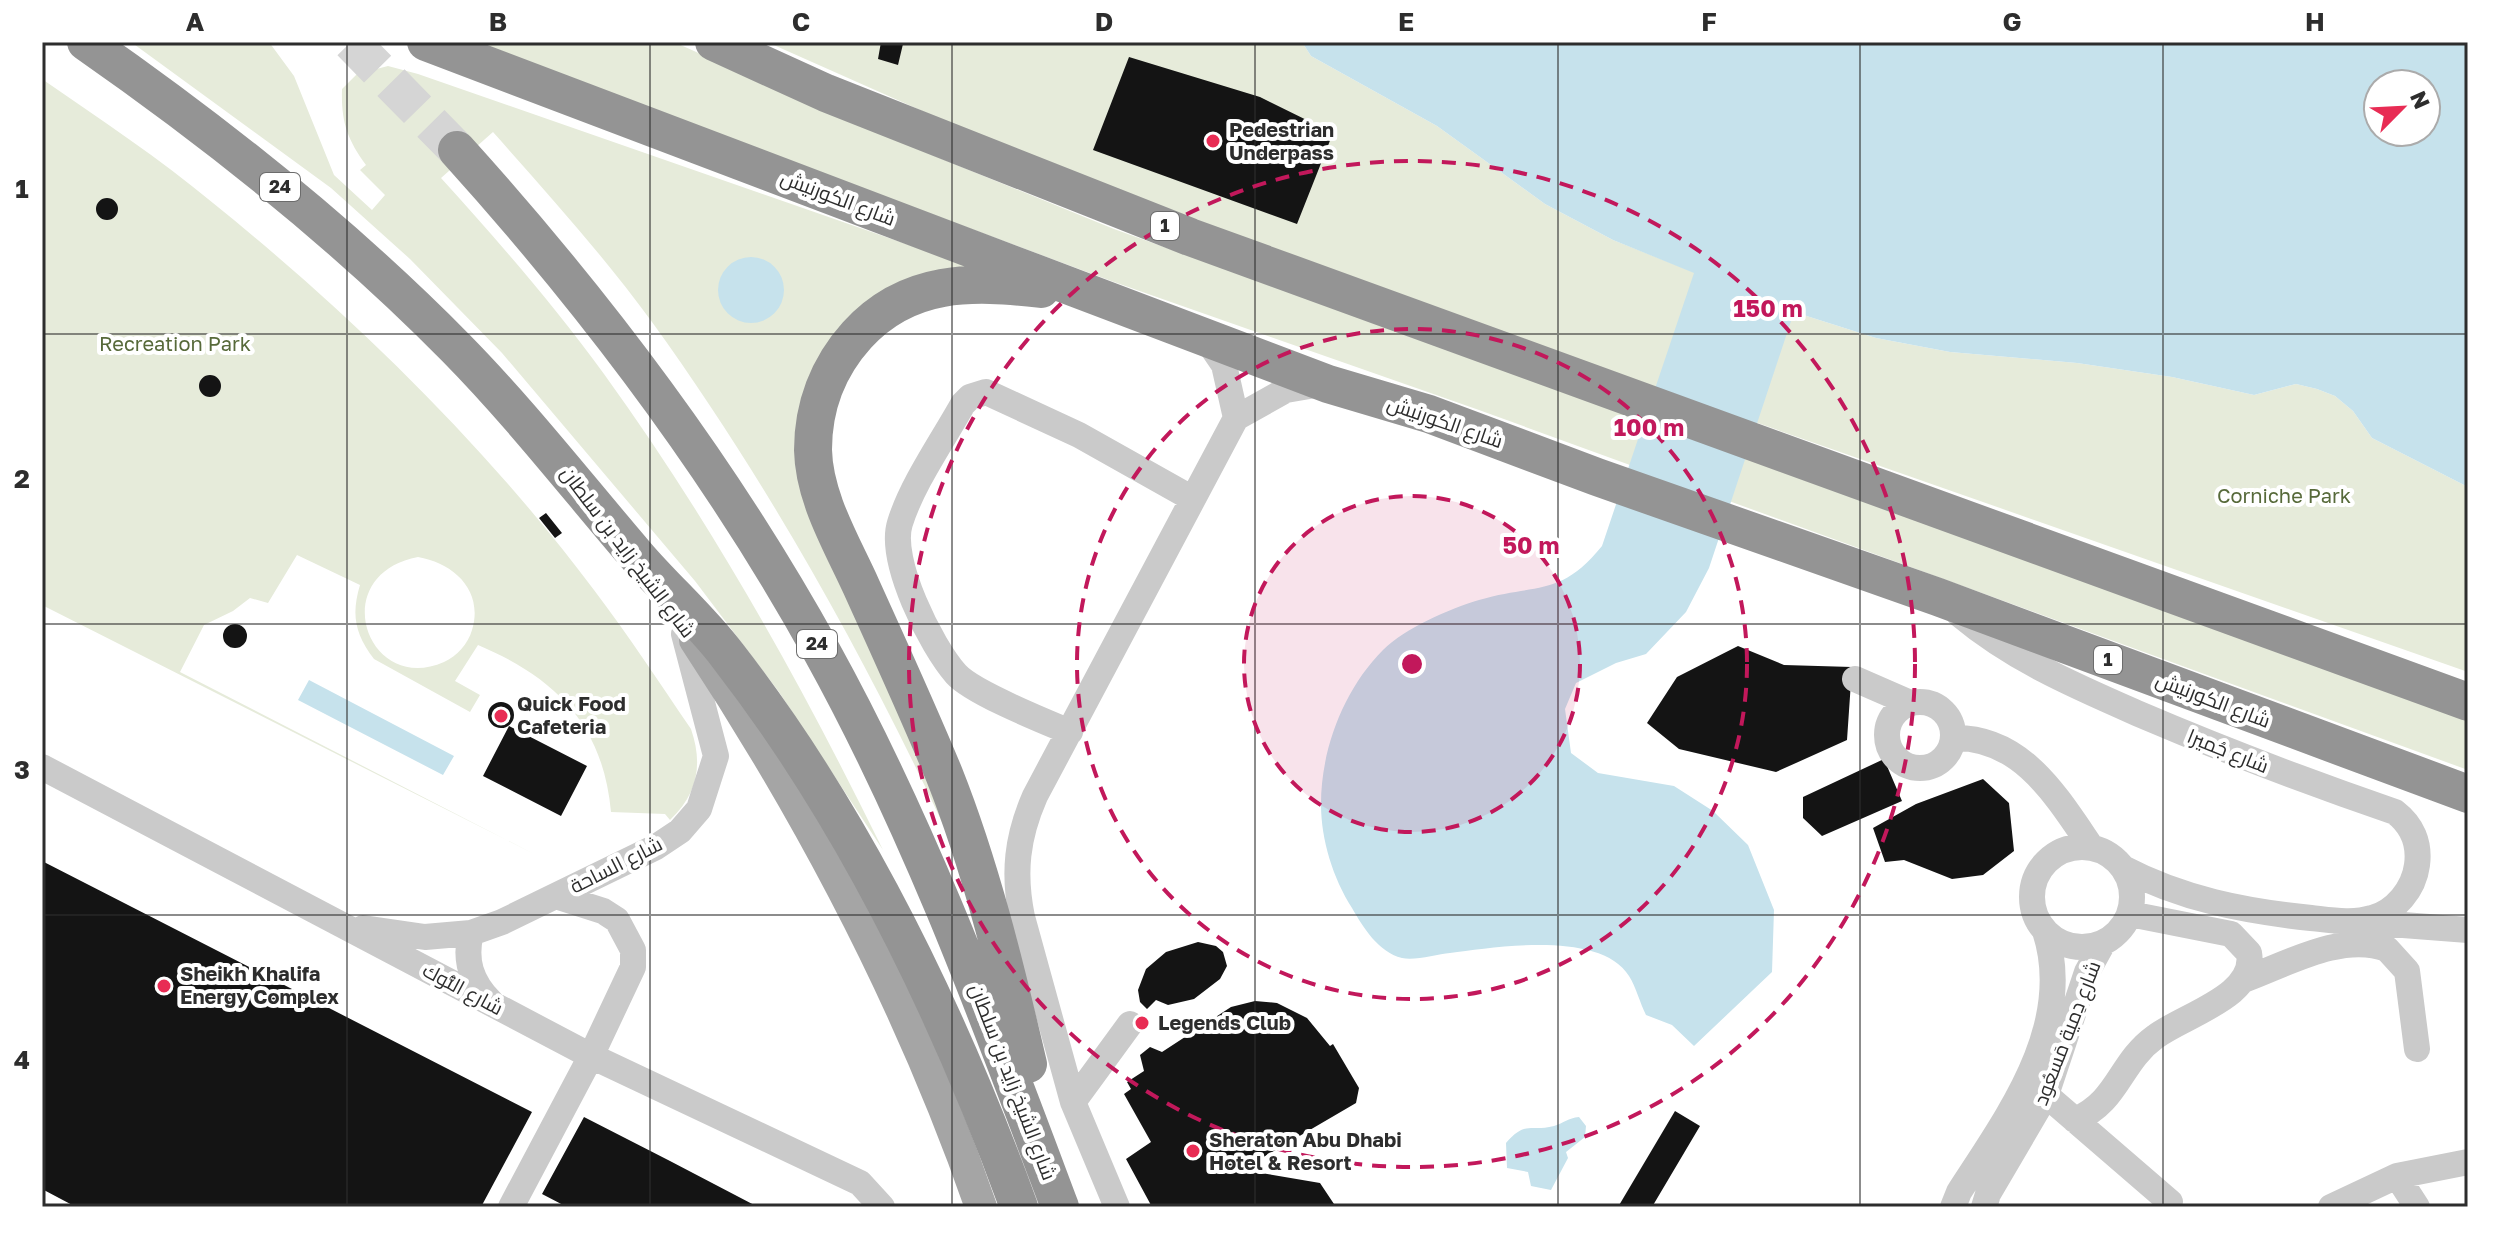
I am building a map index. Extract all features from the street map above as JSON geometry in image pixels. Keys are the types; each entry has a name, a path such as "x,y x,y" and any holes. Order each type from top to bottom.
{"highway":[{"name":"شارع الشيخ زايد بن سلطان","path":"86,42 233,147 325,224 412,305 557,459 636,556"},
{"name":"شارع الكورنيش","path":"426,42 1089,294 1203,334 1328,384 1429,414 1747,531 1938,597 2468,794"},
{"name":"1","path":"714,42 777,72 1190,237 2468,702"},
{"name":"شارع الشيخ زايد بن سلطان","path":"457,150 548,252 649,380 759,544 823,654 875,756 964,954 1060,1207"},
{"path":"1060,1207 984,890 939,764 824,504 813,454 818,407 835,364 866,324 892,306 919,292 971,282 1089,294"},
{"path":"636,556 725,651 833,808 924,978 978,1101 1019,1207"}],"main road":[{"name":"شارع الشيخ زايد بن سلطان","path":"636,556 745,715 854,910 932,1076 981,1207"}],"street":[{"path":"748,42 777,72"},
{"path":"1203,334 1224,365 1236,418"},
{"path":"1117,1207 1073,1102 1022,917 1016,868 1025,819 1236,418 1286,390 1328,384"},
{"path":"1070,732 1010,706 956,675 918,610 901,568 897,543 904,513 963,404 970,397 986,392 1079,435 1193,499"},
{"name":"شارع جُميرا","path":"1938,597 2010,653 2047,674 2245,760 2395,812 2407,821 2414,834 2417,852 2413,882 2391,909 2372,918 2353,921"},
{"name":"شارع الساحة","path":"348,926 425,937 471,933 556,896 656,847 680,831 699,809 711,781 716,756 679,615"},
{"path":"1855,679 1910,703 1927,702 1939,708 1951,724 1953,738 1945,757 1934,765 1913,768 1900,761 1891,751 1886,731 1895,712 1910,703"},
{"path":"1953,738 1974,737 2003,747 2027,762 2063,805 2082,848"},
{"name":"شارع التُّوك","path":"42,767 591,1056 860,1183 882,1207"},
{"path":"2082,848 2106,853 2123,868 2133,895 2130,914 2116,934 2103,943 2072,947 2045,931 2035,914 2033,886 2047,861 2082,848"},
{"name":"شارع جُميرا","path":"2123,868 2169,891 2267,913 2468,930"},
{"path":"511,1207 591,1056 633,967 633,950 617,920 603,911 556,896"},
{"path":"2130,914 2231,934 2249,953 2246,979"},
{"name":"شارع دِمية مَسعُود","path":"1953,1207 1959,1192 2027,1081 2041,1043 2055,988 2055,970 2045,931"},
{"path":"471,933 467,951 469,967 475,982 495,1006"},
{"name":"شارع دِمية مَسعُود","path":"1984,1207 1988,1194 2046,1095 2087,972 2103,943"},
{"path":"2075,1120 2096,1110 2110,1097 2134,1057 2149,1041 2235,991 2246,979 2328,949 2352,945 2387,949 2407,971 2417,1049"},
{"path":"1073,1102 1130,1024"},
{"path":"2046,1095 2170,1202"},
{"path":"2331,1207 2397,1176 2468,1162"},
{"path":"2397,1176 2417,1207"}],"green space":[{"path":"131,42 269,42 294,76 334,175 372,210 385,195 360,170 366,165 346,129 342,89 357,74 388,66 995,275 971,272 814,370 839,568 961,863 857,653 740,451 633,297 493,132 441,178 565,323 644,430 754,606 883,850 779,692 695,581 502,353 410,259 331,188"},
{"path":"468,42 674,42 861,126 1114,229 2468,716 2468,770 1479,410 1114,282"},
{"name":"Corniche Park","path":"767,42 1302,42 1311,56 1437,126 1545,204 1613,240 1794,312 1876,338 1950,352 2077,363 2172,377 2254,395 2296,384 2317,389 2335,396 2353,411 2372,438 2468,487 2468,672 1127,202"},
{"name":"Recreation Park","path":"42,79 172,170 265,246 367,337 463,434 509,485 594,590 691,729 697,754 696,778 687,800 670,820 665,814 611,812 598,754 571,708 552,689 506,658 478,645 455,681 480,695 470,712 374,659 356,624 360,585 297,555 268,603 250,598 233,611 204,625 180,672 536,855 42,605","holes":["418,557 454,572 463,581 470,591 475,616 470,635 458,653 444,662 417,668 394,662 377,648 367,629 365,607 372,586 389,568"]}],"water":[{"path":"1302,42 2468,42 2468,487 2372,438 2353,411 2335,396 2317,389 2296,384 2254,395 2172,377 2077,363 1950,352 1876,338 1794,312 1709,568 1686,612 1646,654 1616,663 1576,683 1565,709 1571,753 1598,773 1674,786 1713,811 1748,845 1774,910 1772,972 1694,1046 1672,1025 1646,1015 1629,976 1615,962 1596,952 1546,945 1493,948 1413,959 1393,955 1372,938 1356,915 1329,858 1322,818 1322,783 1337,721 1369,666 1403,634 1467,604 1560,581 1587,563 1602,546 1694,273 1613,240 1545,204 1437,126 1311,56"},
{"path":"745,257 757,257 769,262 779,272 784,290 782,303 769,318 757,323 745,323 733,318 723,308 718,296 718,284 723,272 733,262"},
{"path":"309,680 454,756 443,775 298,700"},
{"path":"1579,1117 1586,1126 1585,1137 1566,1152 1568,1158 1551,1190 1531,1186 1528,1172 1507,1168 1506,1143 1519,1131 1546,1128"}],"building":[{"path":"881,42 903,44 898,65 878,59"},
{"name":"Pedestrian Underpass","path":"1129,57 1260,97 1333,133 1297,224 1093,150"},
{"path":"107,198 115,201 118,209 115,217 107,220 99,217 96,209 99,201"},
{"path":"206,375 214,375 221,386 214,397 206,397 199,390 199,382"},
{"path":"546,513 562,533 555,538 539,518"},
{"path":"235,624 243,628 247,636 243,644 235,648 227,644 223,636 227,628"},
{"path":"1738,646 1784,665 1852,667 1847,740 1776,772 1679,749 1647,723 1677,677"},
{"path":"501,702 510,706 514,715 510,724 501,728 492,724 488,715 492,706"},
{"path":"509,726 587,766 561,816 483,776"},
{"path":"1884,759 1902,801 1822,836 1803,818 1803,797"},
{"path":"1983,779 2009,803 2014,851 1983,875 1952,879 1904,860 1885,862 1873,828 1916,804"},
{"name":"Sheikh Khalifa Energy Complex","path":"42,861 532,1112 481,1207 76,1207 42,1189"},
{"path":"1198,942 1216,946 1223,952 1227,966 1220,979 1194,999 1168,1005 1156,1000 1147,1009 1140,1002 1138,990 1146,969 1166,952"},
{"path":"1255,1001 1277,1003 1307,1018 1330,1046 1333,1044 1359,1088 1356,1103 1255,1162 1261,1173 1320,1183 1336,1207 1152,1207 1126,1159 1151,1142 1124,1094 1131,1089 1127,1082 1144,1071 1140,1055 1150,1047 1162,1052 1231,1007"},
{"path":"1675,1111 1700,1126 1652,1207 1618,1207"},
{"path":"584,1117 758,1207 567,1207 542,1194"}],"tunnel":[{"path":"351,42 457,150"}],"place":[{"name":"Pedestrian Underpass","path":"1213,141"},
{"name":"Quick Food Cafeteria","path":"501,716"},
{"name":"Sheikh Khalifa Energy Complex","path":"164,986"},
{"name":"Legends Club","path":"1142,1023"},
{"name":"Sheraton Abu Dhabi Hotel & Resort","path":"1193,1151"}]}
